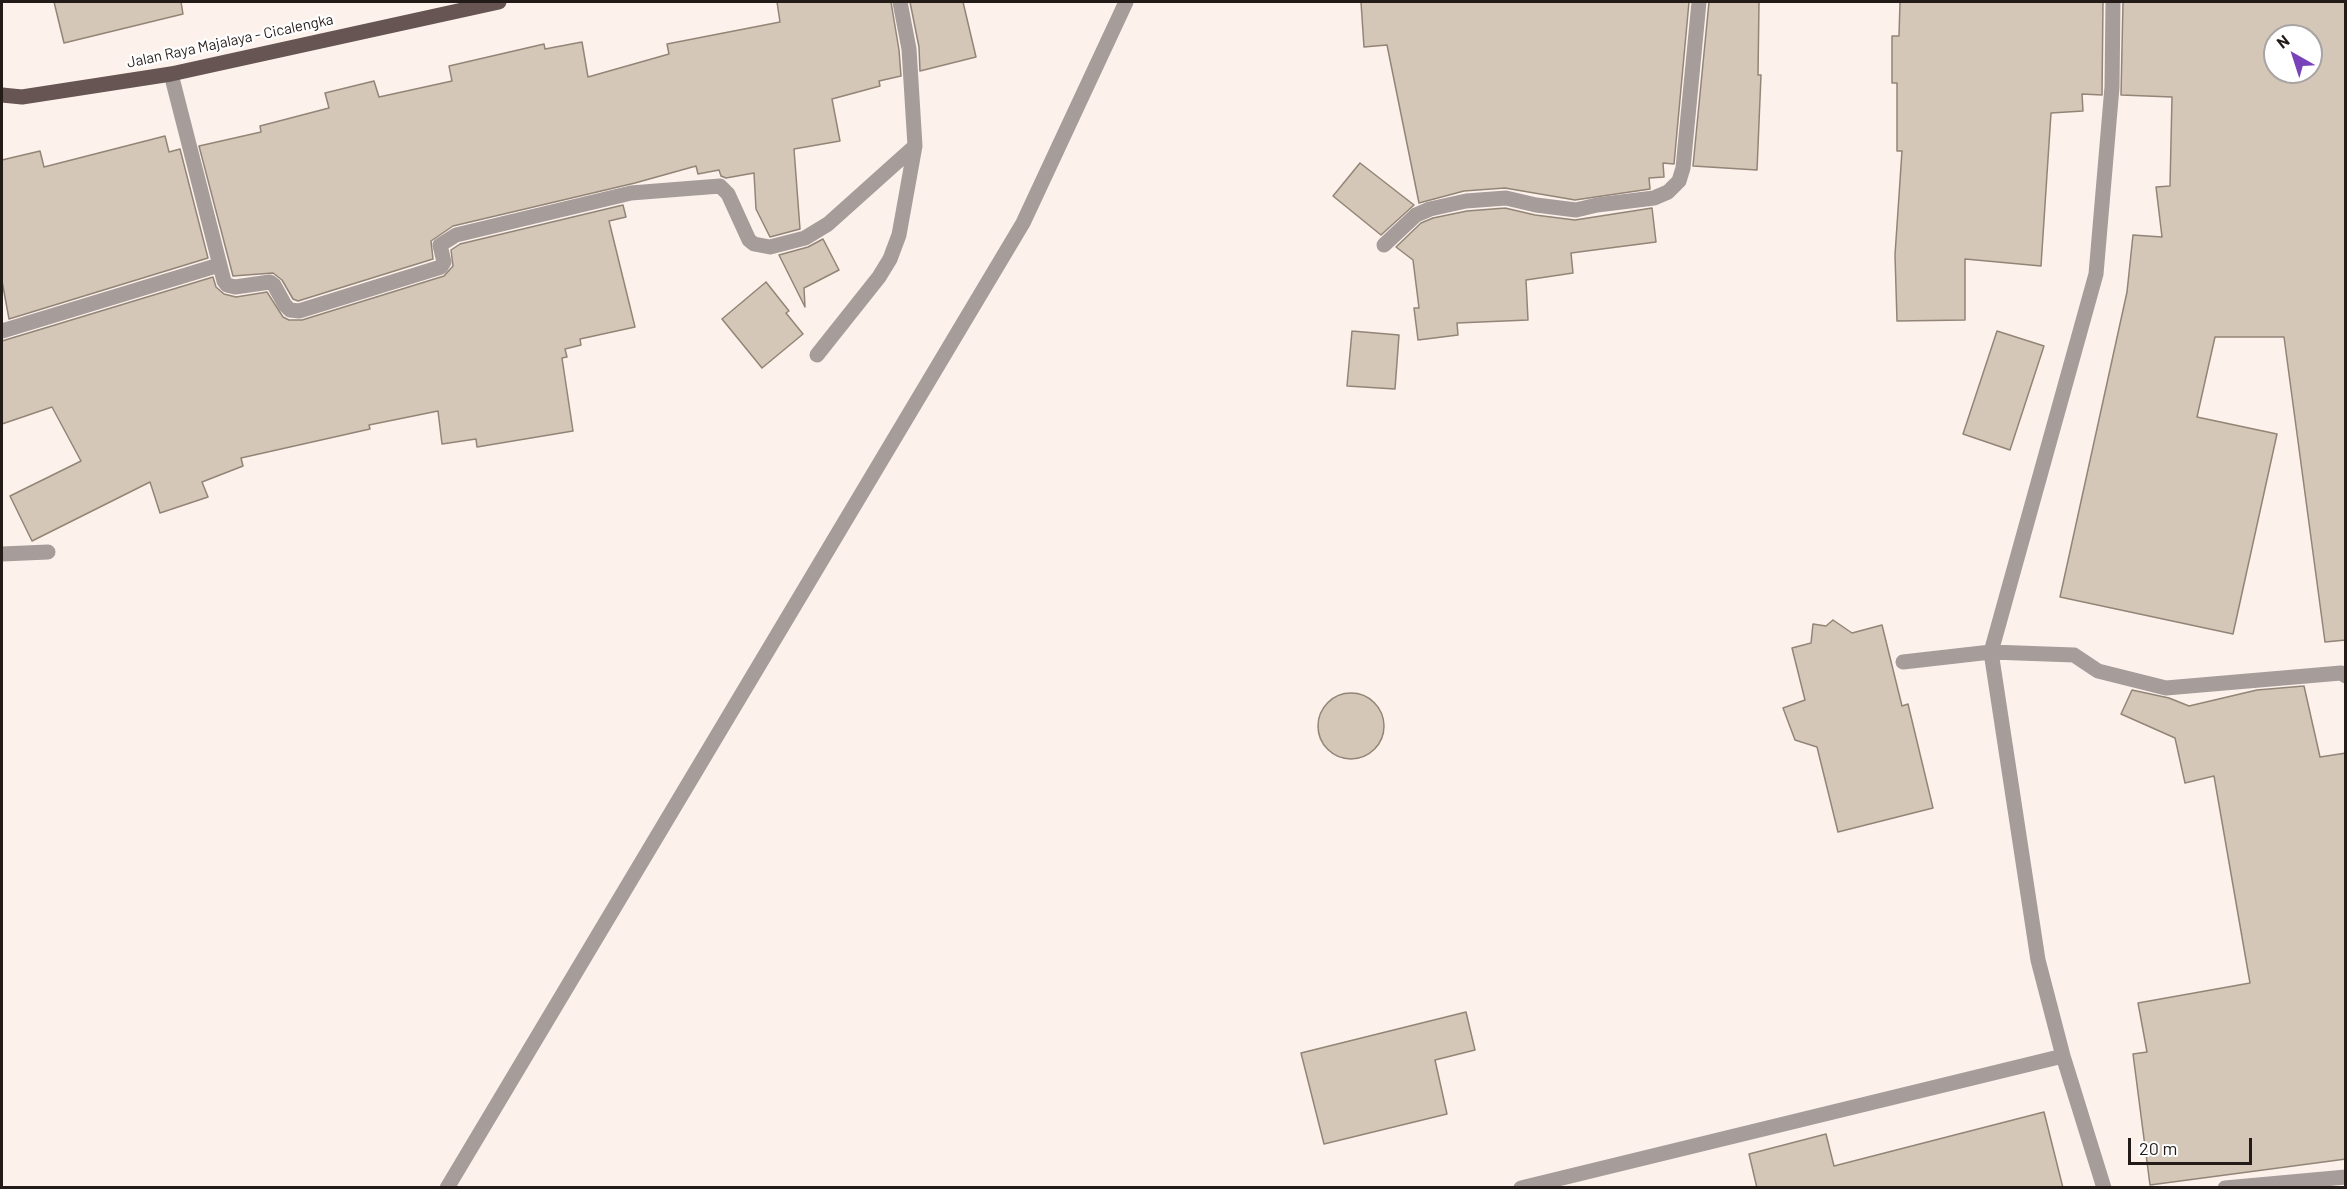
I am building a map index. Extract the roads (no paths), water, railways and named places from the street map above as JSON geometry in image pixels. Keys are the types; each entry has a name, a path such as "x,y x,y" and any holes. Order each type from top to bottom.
{"main road":[{"name":"Jalan Raya Majalaya - Cicalengka","path":"2,95 22,97 171,74 498,2"}],"street":[{"path":"817,355 879,277 890,259 899,235 915,146 909,49 900,2"},
{"path":"447,1188 1023,223 1126,2"},
{"path":"1384,244 1416,215 1430,209 1466,201 1506,198 1536,205 1576,210 1654,198 1668,192 1679,181 1683,168 1699,2"},
{"path":"2104,1188 2063,1056 2038,960 1991,652 2096,274 2112,87 2113,2"},
{"path":"171,74 219,265 227,285 244,287 270,282 285,305 290,310 299,311 441,267 444,262 440,245 456,235 631,193 720,186 728,194 748,240 754,244 770,247 805,238 828,224 915,146"},
{"path":"2,331 219,265"},
{"path":"2,554 48,552"},
{"path":"1903,662 1991,652 2074,655 2098,672 2166,688 2344,677"},
{"path":"1521,1188 2063,1056"},
{"path":"2225,1188 2346,1176"}]}
